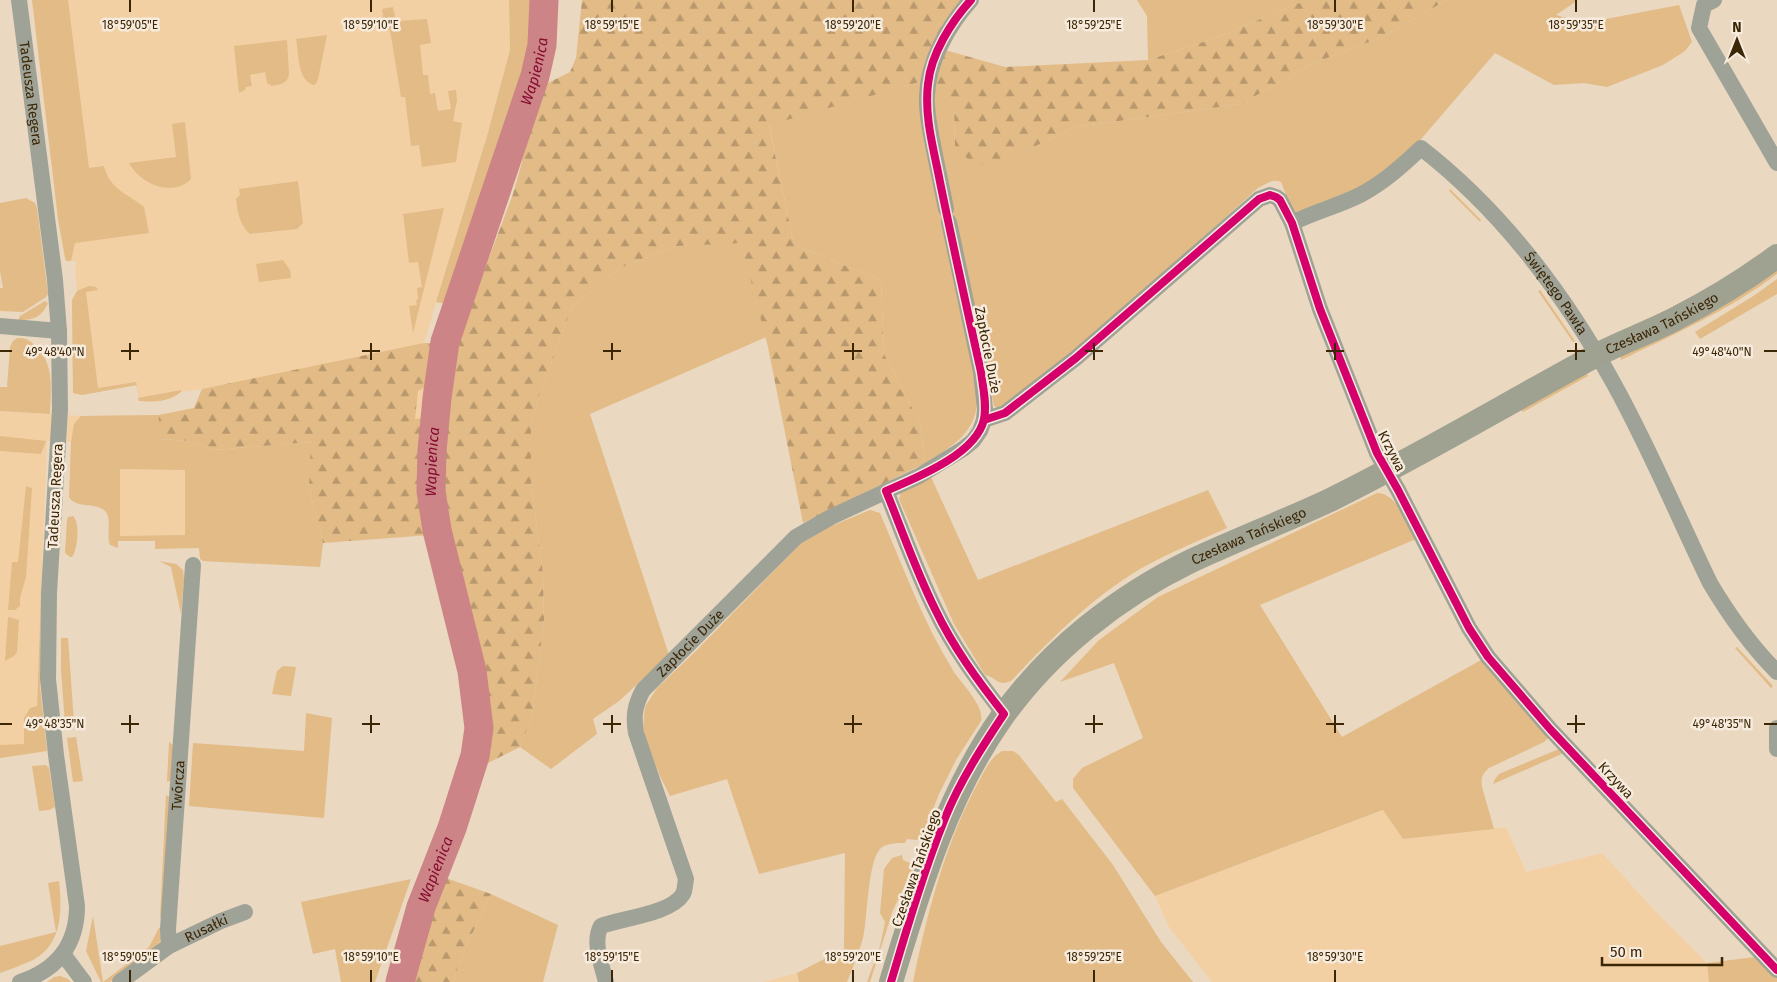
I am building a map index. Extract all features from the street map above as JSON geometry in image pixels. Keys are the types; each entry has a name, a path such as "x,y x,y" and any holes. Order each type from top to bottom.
{"street":[{"name":"Tadeusza Regera","path":"19,0 55,280 59,331 60,409 49,593 48,679 76,906 74,930 63,954"},
{"name":"Zapłocie Duże","path":"606,982 596,942 597,933 601,926 665,908 678,900 684,893 686,879 634,724 635,708 644,690 796,537 831,517 920,476 963,449 980,431 984,420 981,372 947,215 928,120 926,98 928,81 934,60 955,21 971,0"},
{"path":"1714,0 1704,5 1699,28 1777,163"},
{"name":"Świętego Pawła","path":"1292,223 1359,195 1378,184 1421,148 1450,172 1512,236 1562,298 1597,354 1640,435 1710,583 1746,636 1777,672"},
{"name":"Krzywa","path":"984,420 995,418 1005,413 1076,358 1259,199 1270,195 1276,197 1280,200 1292,223 1328,333 1376,453 1388,472 1460,610 1488,657 1550,729 1777,970"},
{"name":"Czesława Tańskiego","path":"891,982 945,818 984,744 1004,714 1044,668 1076,637 1123,600 1153,581 1191,561 1310,509 1388,472 1482,417 1597,354 1675,319 1732,287 1777,256"},
{"path":"0,326 59,331"},
{"path":"886,491 935,609 960,654 984,690 1004,714"},
{"name":"Twórcza","path":"169,946 193,565"},
{"path":"1777,728 1777,749"},
{"name":"Rusałki","path":"169,946 221,921 245,912"},
{"path":"120,982 169,946"},
{"path":"20,982 48,969 63,954 84,982"}],"shaded area":[{"path":"46,0 509,0 510,50 487,136 424,343 418,390 466,369 510,406 424,418 384,428 73,435 71,442 47,441 35,753 0,758 0,411 81,416 159,415 194,408 202,389 181,392 173,398 155,402 139,401 136,385 82,395 73,393 72,300 77,291 75,268 77,261 71,261 74,243"},
{"path":"120,468 185,469 185,536 120,536"},
{"path":"1384,810 1403,839 1506,827 1526,872 1602,853 1656,912 1707,963 1709,982 1212,982 1169,927 1155,896"},
{"path":"797,973 799,982 763,982"}],"green space":[{"path":"32,0 68,0 89,168 104,166 110,181 144,207 149,233 75,243 71,261 66,261 65,258 58,219"},
{"path":"509,0 536,0 538,21 533,53 524,84 447,304 436,302 487,136 510,50"},
{"path":"582,0 962,0 923,81 769,125 794,245 881,280 884,354 921,425 924,464 803,523 768,347 741,243 677,246 620,268 572,307 540,393 531,426 531,480 543,574 544,620 532,717 520,747 478,768 485,724 478,662 465,597 449,544 440,499 438,474 439,433 446,387 457,343 513,194 522,162 525,130 540,87 570,72 576,58"},
{"path":"1137,0 1306,0 1218,37 1148,60 1147,16"},
{"path":"1306,0 1447,0 1382,37 1314,63 1241,104 1076,127 1027,150 979,166 955,150 954,103 933,82 945,50 1005,67 1148,60 1218,37"},
{"path":"1447,0 1578,0 1556,15 1585,23 1679,5 1692,42 1685,51 1663,65 1607,87 1584,83 1554,85 1495,53 1416,145 1375,181 1296,213 1289,202 1281,182 1272,181 1258,188 1069,358 1007,405 997,408 994,406 948,196 934,119 933,82 954,102 955,150 1027,150 1076,127 1241,104 1314,63 1382,37"},
{"path":"393,7 396,21 427,19 431,43 420,45 423,75 428,75 430,94 435,93 438,111 451,109 448,91 456,90 457,100 453,121 462,123 456,162 422,167 419,145 411,146 405,97 401,97 390,30 385,31 382,9"},
{"path":"327,35 318,79 316,84 313,85 308,82 301,72 296,39"},
{"path":"287,40 289,74 287,80 272,86 267,83 265,72 250,75 252,86 246,87 245,90 239,93 234,46"},
{"path":"923,81 922,120 974,371 977,402 972,423 966,432 951,446 924,464 921,425 884,354 881,280 794,245 769,124"},
{"path":"185,122 191,179 184,185 166,188 157,186 141,177 129,163 176,157 172,124"},
{"path":"298,181 303,223 297,229 250,234 243,226 238,214 236,199 240,195 239,189"},
{"path":"1450,189 1481,220 1480,222 1449,191"},
{"path":"26,198 35,203 37,208 48,294 23,312 0,311 0,288 3,288 0,271 0,203"},
{"path":"444,208 413,333 409,306 417,305 417,288 422,287 418,262 409,263 403,214"},
{"path":"741,242 766,337 590,414 669,655 619,701 593,719 597,734 551,769 520,747 532,717 544,620 543,574 531,480 531,426 540,393 572,307 620,268 677,246"},
{"path":"283,260 290,270 291,278 259,282 256,264"},
{"path":"1777,266 1777,274 1740,299 1701,321 1621,360 1620,356"},
{"path":"1777,279 1777,294 1700,339 1695,332 1755,295"},
{"path":"89,286 96,287 98,290 86,292 98,388 136,382 137,385 82,395 73,393 72,300 77,291"},
{"path":"1540,290 1575,341 1573,342 1538,291"},
{"path":"45,301 48,303 39,315 32,319 18,320 20,316"},
{"path":"17,338 30,341 46,359 50,376 50,414 0,411 0,387 7,387 10,347"},
{"path":"424,343 434,343 425,387 418,391 415,419 424,418 419,493 430,535 323,543 309,488 311,442 214,450 190,441 158,439 159,415 194,408 202,389"},
{"path":"1586,371 1588,376 1523,412 1520,408"},
{"path":"181,390 181,392 171,398 161,401 139,401 138,398"},
{"path":"159,415 159,439 190,441 214,450 312,442 309,488 323,543 320,567 203,561 200,559 199,548 155,549 155,541 118,541 118,548 110,545 109,520 106,512 98,507 77,503 69,497 71,442 74,424 81,416","holes":["120,469 185,470 185,535 120,536"]},
{"path":"0,436 46,441 41,454 0,451"},
{"path":"931,477 978,580 1208,490 1227,528 1183,547 1140,569 1104,593 1071,621 1011,681 1002,683 985,675 954,624 899,499 901,492"},
{"path":"26,486 32,488 26,577 20,598 20,606 15,610 8,610 12,562 18,562"},
{"path":"1377,493 1384,494 1396,504 1416,539 1260,605 1342,737 1483,659 1548,738 1544,742 1489,768 1483,774 1482,787 1494,829 1403,839 1383,810 1155,896 1073,788 1073,779 1082,768 1143,738 1114,663 1060,682 1099,640 1158,597"},
{"path":"870,510 880,513 923,614 954,672 980,709 981,721 956,760 939,794 921,839 907,839 905,843 888,845 882,847 877,853 873,863 863,938 847,982 799,982 797,973 844,949 845,853 759,874 727,779 670,796 647,744 643,727 645,707 657,688 696,651 801,543 829,527"},
{"path":"73,516 77,524 77,536 76,548 72,557 70,557 65,553 67,520 68,517"},
{"path":"159,561 176,564 183,570 181,614 171,567"},
{"path":"41,596 40,686 47,751 0,758 0,745 24,744 24,718 30,708 37,706"},
{"path":"8,617 19,620 17,652 5,661"},
{"path":"61,638 68,638 74,723 65,724 61,669"},
{"path":"1737,647 1773,686 1771,688 1735,648"},
{"path":"283,666 296,667 291,696 272,694 277,671"},
{"path":"306,713 332,718 324,818 189,806 193,743 304,751"},
{"path":"76,737 83,781 73,782 67,738"},
{"path":"169,742 174,746 172,780 167,782"},
{"path":"1559,749 1564,753 1493,784 1499,774"},
{"path":"1002,751 1013,751 1019,755 1056,802 1062,799 1113,865 1161,942 1193,982 913,982 931,905 956,829 986,769 994,757"},
{"path":"46,765 49,768 55,807 39,811 32,766"},
{"path":"166,795 171,798 164,917 160,917"},
{"path":"902,855 903,860 912,864 913,869 893,910 870,982 867,982 880,946 885,922 880,913 884,869 892,858"},
{"path":"443,877 491,894 463,953 453,982 408,982 428,915"},
{"path":"411,879 375,982 341,982 335,949 313,954 301,902"},
{"path":"59,881 60,915 58,925 55,936 50,945 33,960 0,973 0,946 56,932 48,883"},
{"path":"491,894 558,925 543,982 453,982 463,953"},
{"path":"93,916 103,982 101,982 86,951"},
{"path":"159,928 164,929 161,940 153,951 110,982 103,982 149,947"},
{"path":"1755,957 1777,977 1777,982 1709,982 1707,963"},
{"path":"60,976 71,982 47,982 54,977"}],"waterway":[{"name":"Wapienica","path":"400,982 421,907 452,828 475,756 479,728 472,671 437,530 431,491 432,451 445,342 535,76 542,45 544,0"}],"cycle path":[{"path":"891,982 923,879 945,818 964,778 1004,714 966,663 942,623 928,595 886,491 928,472 958,454 979,432 984,419 985,402 981,372 955,254 927,109 928,84 933,61 949,28 971,0"},
{"path":"984,420 1005,413 1076,358 1259,199 1270,195 1276,197 1280,200 1292,223 1320,309 1377,453 1469,628 1488,657 1550,729 1777,970"}]}
